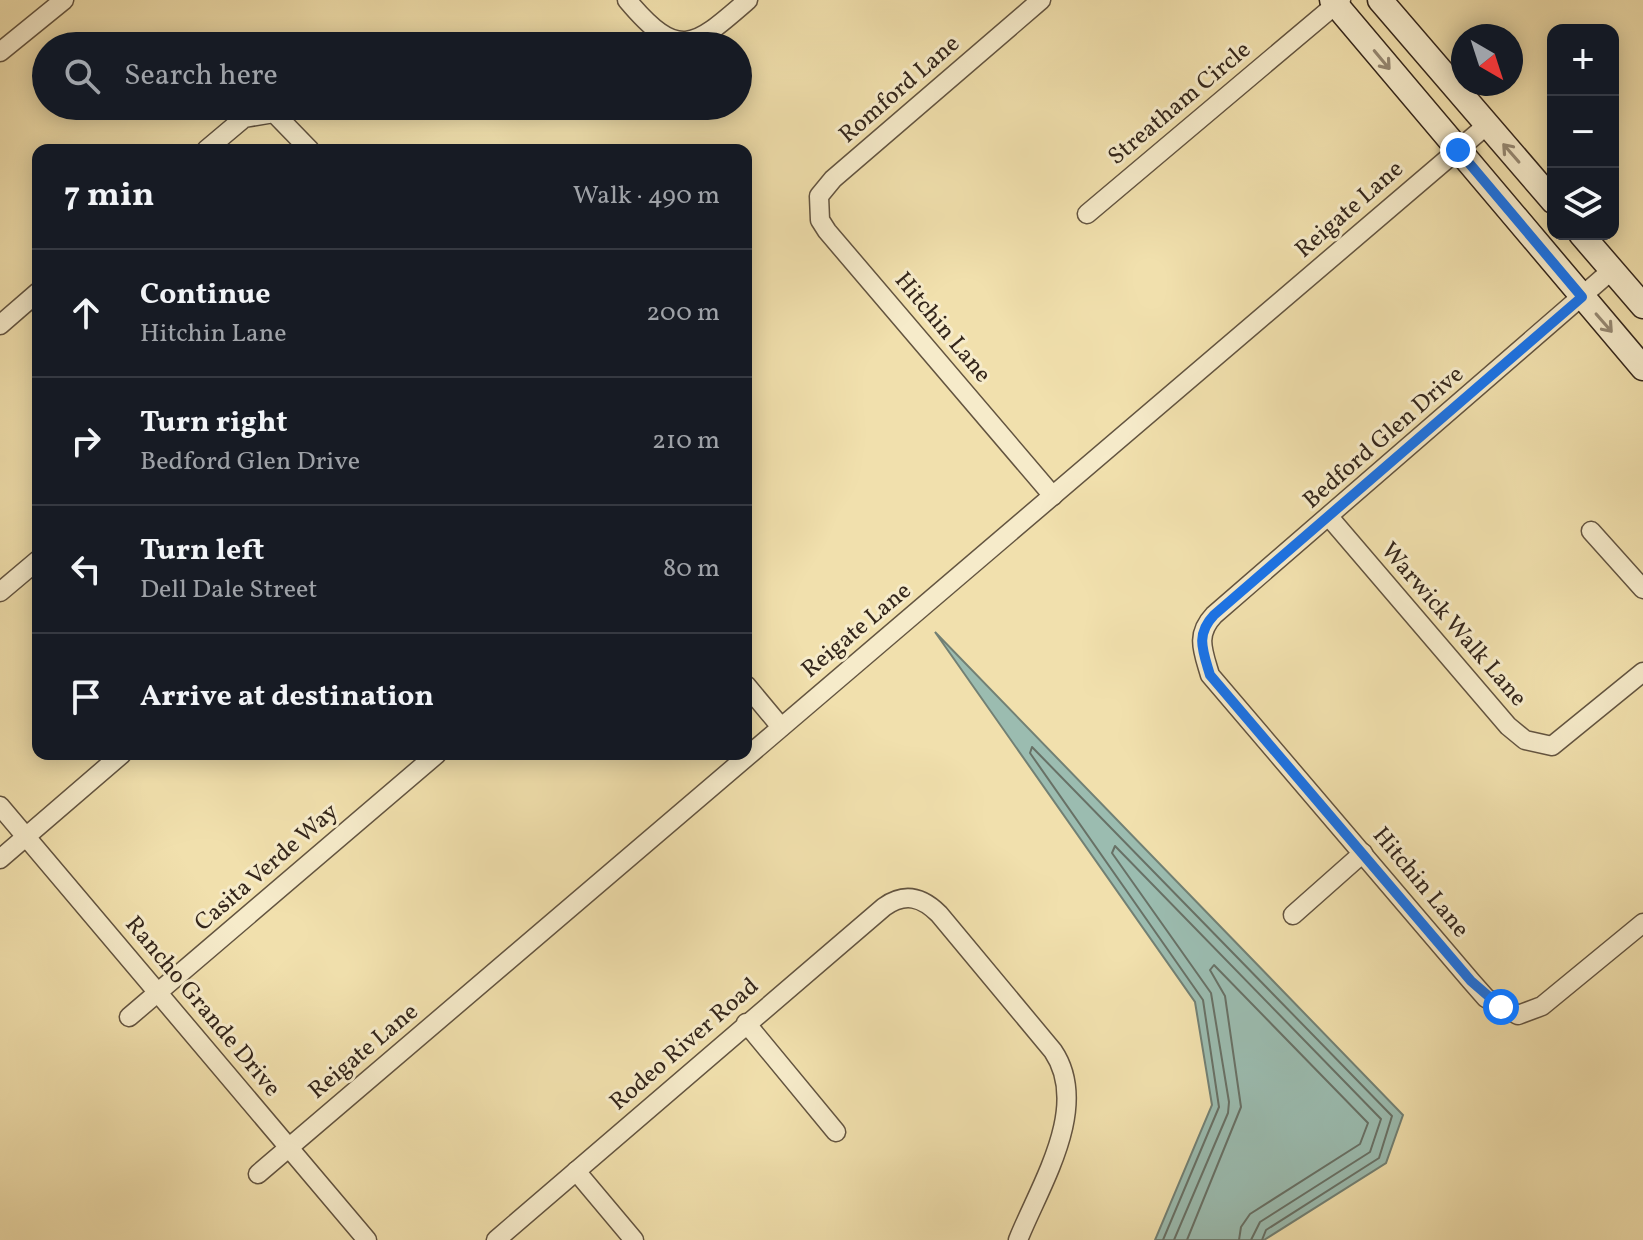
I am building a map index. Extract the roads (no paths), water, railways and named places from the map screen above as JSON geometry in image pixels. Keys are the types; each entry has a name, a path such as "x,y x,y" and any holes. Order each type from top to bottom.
{"main road":[{"path":"1380,0 1547,194"},
{"path":"1336,1 1643,368"},
{"path":"1586,240 1643,306"}],"street":[{"path":"0,52 64,0"},
{"path":"627,0 658,32"},
{"path":"710,32 748,0"},
{"name":"Romford Lane","path":"827,185 1041,0"},
{"name":"Streatham Circle","path":"1087,214 1336,1"},
{"path":"213,144 242,120"},
{"path":"281,120 304,144"},
{"name":"Reigate Lane","path":"752,752 1487,125"},
{"name":"Hitchin Lane","path":"827,185 819,196 820,220 827,231 1053,496"},
{"name":"Bedford Glen Drive","path":"1202,648 1203,627 1214,615 1330,518 1612,270"},
{"path":"0,325 32,297"},
{"name":"Warwick Walk Lane","path":"1330,518 1508,726 1525,740 1552,746 1643,672"},
{"path":"1591,531 1643,589"},
{"path":"0,592 32,565"},
{"name":"Hitchin Lane","path":"1202,648 1210,675 1486,998 1518,1015 1542,1006 1643,923"},
{"path":"752,692 781,727"},
{"path":"0,859 115,760"},
{"name":"Casita Verde Way","path":"129,1017 430,760"},
{"name":"Reigate Lane","path":"258,1174 742,760"},
{"name":"Rancho Grande Drive","path":"0,806 367,1240"},
{"path":"1293,915 1363,853"},
{"name":"Rodeo River Road","path":"496,1240 884,907 893,901 911,897 922,900 939,914 1053,1051 1066,1076 1065,1120 1018,1240"},
{"path":"746,1023 836,1132"},
{"path":"576,1171 634,1240"}],"water":[{"path":"935,632 1403,1115 1386,1163 1264,1240 1155,1240 1212,1105 1195,1002"}]}
